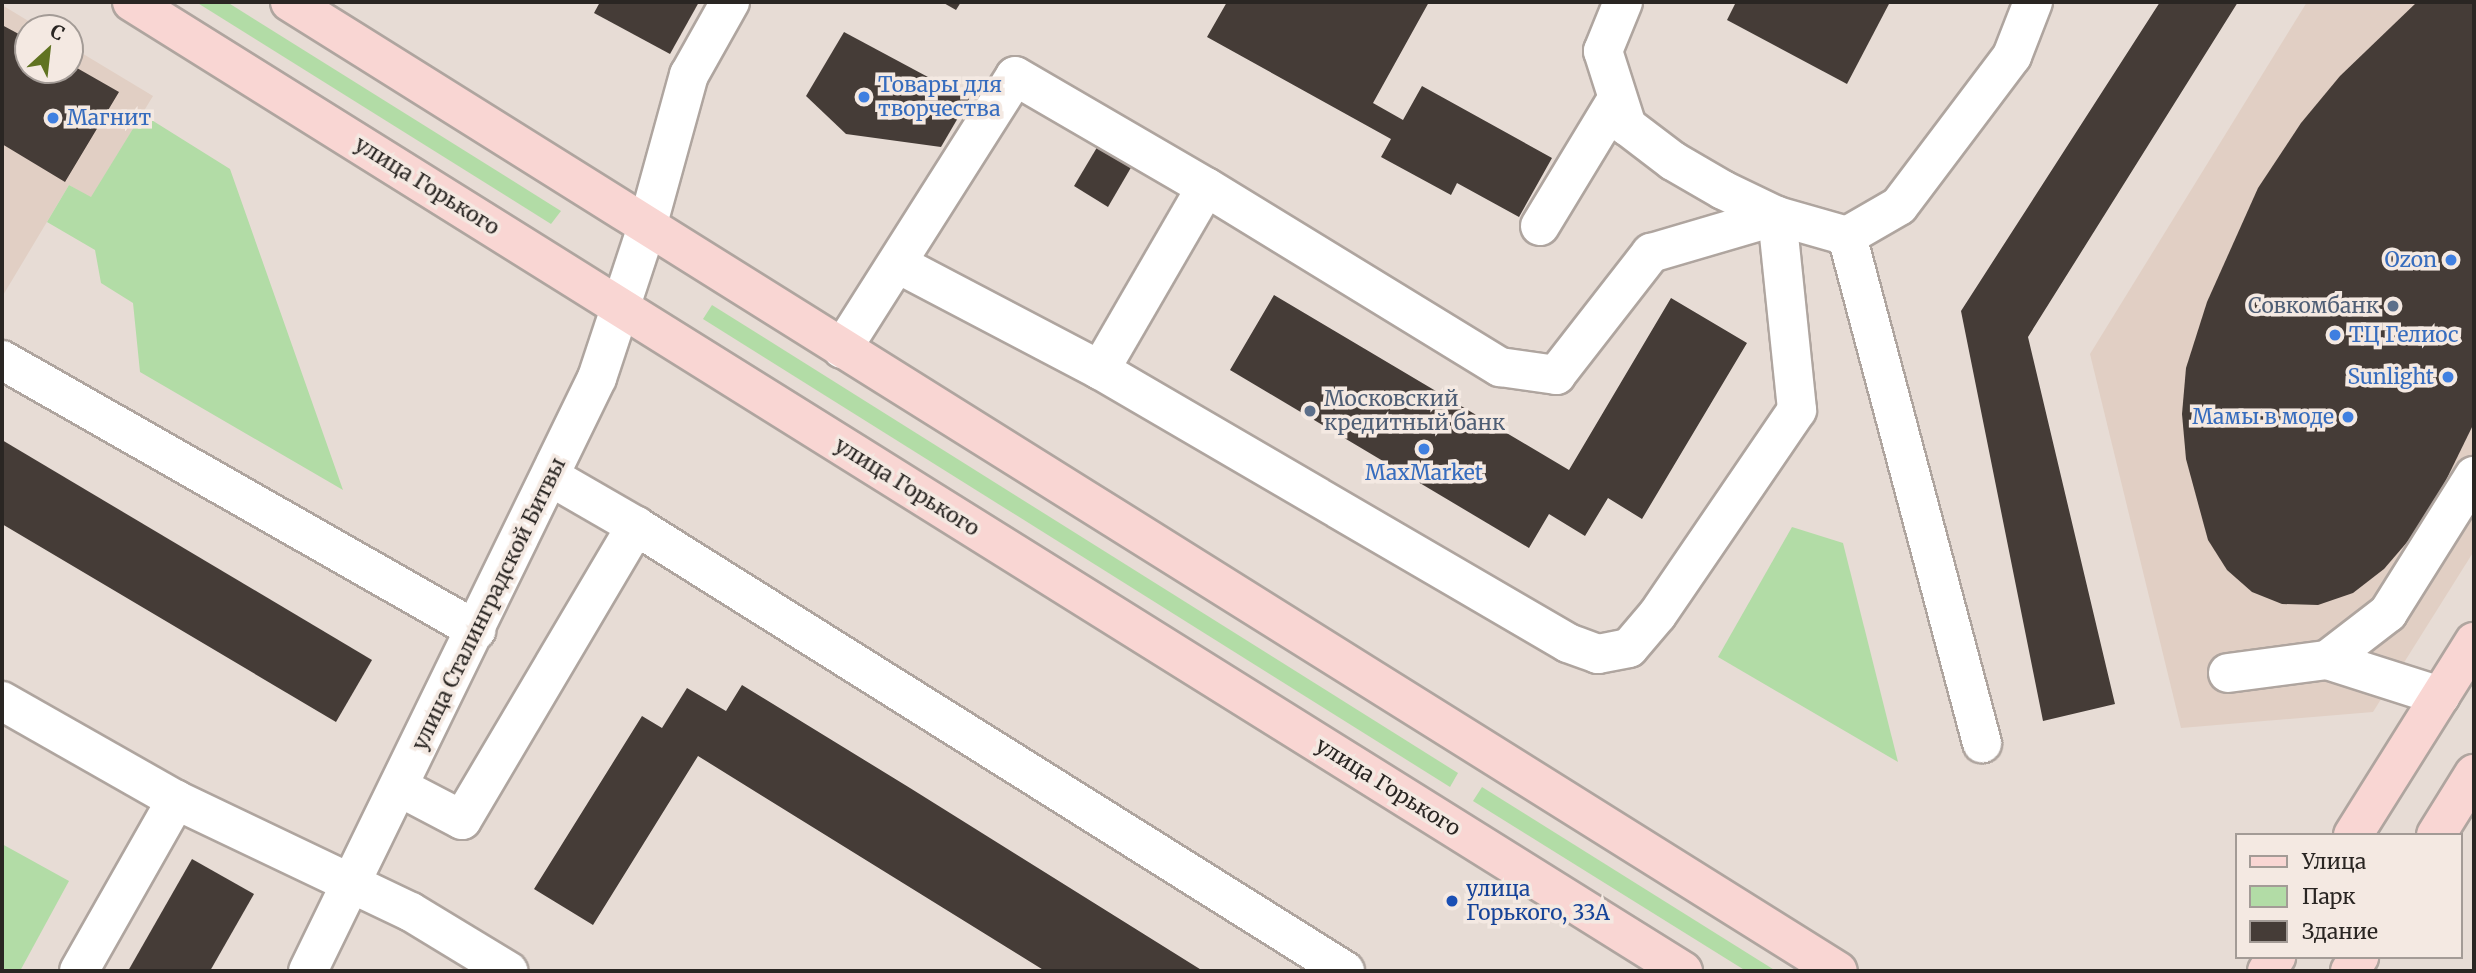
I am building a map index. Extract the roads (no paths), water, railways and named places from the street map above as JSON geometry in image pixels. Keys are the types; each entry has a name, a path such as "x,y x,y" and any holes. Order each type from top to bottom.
{"main road":[{"name":"улица Горького","path":"132,2 1683,971"},
{"path":"290,2 1838,971"},
{"path":"2354,833 2474,642"},
{"path":"2437,833 2474,774"}],"street":[{"name":"улица Сталинградской Битвы","path":"308,971 597,378 647,227 689,75 730,2"},
{"path":"1623,2 1603,51 1627,126 1673,161 1777,216 1847,236 1899,206 2011,56 2033,2"},
{"path":"842,349 1015,76 1206,187 1500,367 1556,375 1651,253 1777,216"},
{"path":"1540,226 1617,99"},
{"path":"1100,370 1206,187"},
{"path":"898,264 1100,370 1568,643 1598,654 1629,648 1657,615 1797,410 1777,216"},
{"path":"1847,236 1982,743"},
{"path":"2,360 476,630"},
{"path":"2327,660 2388,613 2474,476"},
{"path":"551,477 636,526 1345,971"},
{"path":"399,787 462,820 636,526"},
{"path":"2228,673 2327,660 2441,696"},
{"path":"2,701 176,800 352,881 508,971"},
{"path":"79,971 176,800"}],"place":[{"name":"Товары для творчества","path":"864,97"},
{"name":"Магнит","path":"53,118"},
{"name":"Ozon","path":"2451,260"},
{"name":"Совкомбанк","path":"2393,306"},
{"name":"ТЦ Гелиос","path":"2335,335"},
{"name":"Sunlight","path":"2448,377"},
{"name":"Московский кредитный банк","path":"1310,411"},
{"name":"Мамы в моде","path":"2348,417"},
{"name":"MaxMarket","path":"1424,449"},
{"name":"улица Горького, 33А","path":"1452,901"}]}
